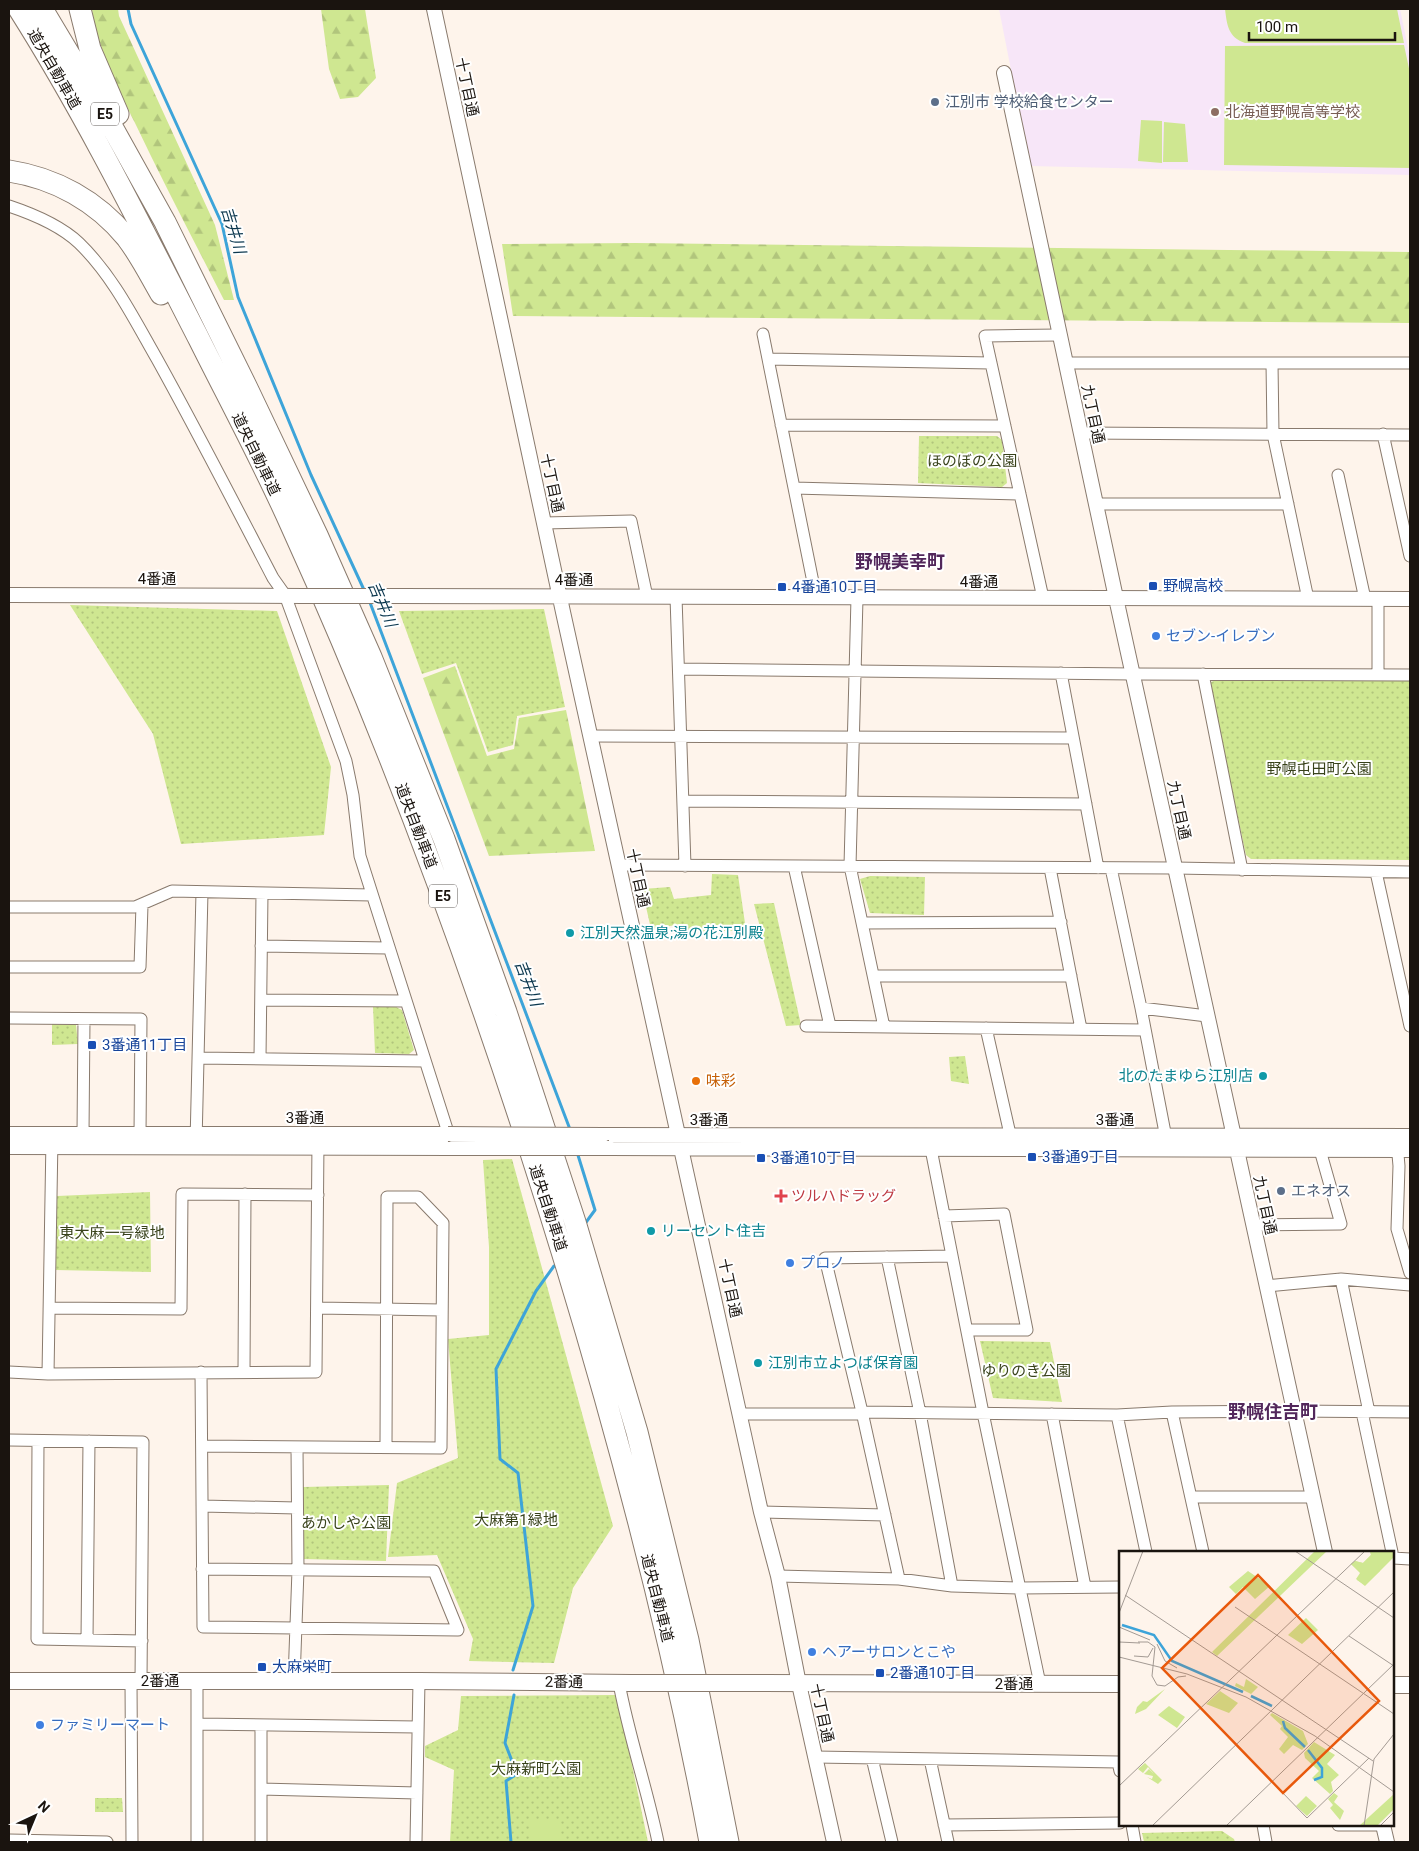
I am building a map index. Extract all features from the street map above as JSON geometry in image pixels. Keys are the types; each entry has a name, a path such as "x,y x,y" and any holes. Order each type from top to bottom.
{"highway":[{"name":"道央自動車道","path":"19,9 88,127 145,233 290,523 355,674 424,845 488,1020 556,1232 622,1456 669,1646 710,1842"},
{"name":"道央自動車道","path":"42,9 106,116 165,222 317,534 367,648 444,839 506,1012 575,1222 637,1432 688,1640 728,1842"},
{"path":"80,9 90,49 165,222"},
{"path":"9,171 35,176 56,183 78,196 111,221 127,238 290,523"}],"main road":[{"name":"2番通","path":"9,1680 1119,1684"},
{"path":"1394,1685 1410,1685"}],"street":[{"name":"十丁目通","path":"434,9 590,736 740,1414 778,1576 799,1684 834,1842"},
{"name":"九丁目通","path":"1004,73 1132,674 1324,1551"},
{"path":"9,206 45,220 77,242 102,270 123,299 190,418 273,578 284,595 346,761 353,795 360,856 453,1148"},
{"path":"763,334 816,598"},
{"path":"1043,598 985,336 1060,335"},
{"path":"768,359 991,363"},
{"path":"1066,363 1410,363"},
{"path":"1272,363 1273,434 1308,599"},
{"path":"781,424 1005,426"},
{"path":"1081,433 1410,435"},
{"path":"1383,434 1410,556"},
{"path":"1338,475 1372,599 1378,675"},
{"path":"794,488 1020,494"},
{"path":"1096,504 1288,504"},
{"path":"544,522 631,521 647,597"},
{"name":"4番通","path":"9,595 1410,599"},
{"path":"676,597 685,866"},
{"path":"856,598 850,866 884,1027"},
{"path":"679,669 1410,675"},
{"path":"1061,673 1098,868"},
{"path":"1203,674 1242,870"},
{"path":"590,736 1073,738"},
{"path":"683,801 1086,804"},
{"path":"619,865 1175,868 1410,872"},
{"path":"794,866 830,1026"},
{"path":"1050,868 1081,1029"},
{"path":"1111,868 1167,1143"},
{"path":"1376,872 1410,1026"},
{"path":"9,907 135,908 172,891 372,894"},
{"path":"196,1141 202,892"},
{"path":"260,1058 262,893"},
{"path":"9,967 140,967 142,904"},
{"path":"862,922 1061,922"},
{"path":"262,946 388,948"},
{"path":"874,976 1071,976"},
{"path":"261,1000 405,1001"},
{"path":"1141,1008 1207,1016"},
{"path":"9,1018 141,1019 140,1134"},
{"path":"83,1134 84,1018"},
{"path":"806,1026 1144,1030"},
{"path":"986,1028 1011,1142"},
{"path":"198,1058 424,1061"},
{"name":"3番通","path":"9,1134 52,1141 318,1141 453,1148 609,1148 680,1142 1318,1143 1402,1145 1410,1136"},
{"name":"3番通","path":"9,1147 52,1141 83,1134 140,1134 196,1141"},
{"name":"3番通","path":"318,1141 448,1134 603,1135 680,1142 930,1149 1011,1142"},
{"path":"48,1374 52,1141"},
{"path":"9,1372 48,1374 316,1372 318,1141"},
{"path":"1253,1225 1341,1224 1318,1143"},
{"path":"1402,1145 1397,1230 1410,1272"},
{"path":"930,1149 1040,1684"},
{"path":"49,1308 180,1309 182,1194 318,1195"},
{"path":"244,1372 245,1194"},
{"path":"202,1446 441,1448 443,1223 418,1198 387,1197 386,1447"},
{"path":"944,1216 1004,1214 1027,1330 967,1330"},
{"path":"899,1579 825,1258 952,1256"},
{"path":"888,1257 920,1413 952,1586"},
{"path":"1266,1286 1341,1279 1410,1285"},
{"path":"1341,1279 1392,1551"},
{"path":"317,1308 442,1310"},
{"path":"201,1372 202,1569 203,1627 458,1630 434,1571 202,1569"},
{"path":"740,1414 983,1413 1117,1415 1172,1412 1410,1412"},
{"path":"1172,1412 1203,1551"},
{"path":"1052,1414 1085,1587"},
{"path":"1117,1415 1146,1551"},
{"path":"9,1440 143,1442 142,1641 136,1681 132,1842"},
{"path":"38,1441 37,1639 142,1641"},
{"path":"87,1640 89,1441"},
{"path":"294,1680 298,1570 297,1447"},
{"path":"1190,1497 1313,1497"},
{"path":"202,1506 297,1508"},
{"path":"762,1512 885,1515"},
{"path":"1394,1556 1410,1559"},
{"path":"778,1576 899,1579 952,1586 1020,1588 1119,1587"},
{"path":"197,1680 197,1842"},
{"path":"416,1842 419,1681"},
{"path":"625,1683 625,1713 658,1842"},
{"path":"198,1724 417,1727"},
{"path":"261,1725 261,1842"},
{"path":"815,1757 1118,1762 1119,1766"},
{"path":"872,1758 892,1842"},
{"path":"930,1759 948,1842"},
{"path":"261,1789 416,1793"},
{"path":"944,1825 1119,1822"},
{"path":"1132,1826 1135,1842"},
{"path":"1263,1826 1266,1842"},
{"path":"1384,1826 1387,1842"},
{"path":"9,1840 107,1842"}],"shaded area":[{"name":"北海道野幌高等学校","path":"999,9 1400,9 1410,57 1410,175 1030,166"}],"green space":[{"path":"92,9 118,9 119,16 215,225 234,300 224,300 122,96 103,52 94,23"},
{"path":"321,9 365,9 376,78 358,97 340,99 329,69"},
{"path":"1225,9 1397,9 1404,43 1245,43 1235,37 1229,30"},
{"path":"1404,45 1410,73 1410,168 1224,165 1225,46"},
{"path":"1141,120 1162,121 1162,163 1138,161"},
{"path":"1164,122 1185,124 1188,162 1163,162"},
{"path":"635,243 1410,252 1410,323 513,316 502,244"},
{"name":"ほのぼの公園","path":"919,436 997,436 1002,440 1007,483 1002,487 918,483"},
{"path":"70,605 277,611 331,767 324,835 181,844 153,734"},
{"path":"544,609 565,707 517,716 513,745 488,752 456,663 422,674 399,611"},
{"path":"455,666 487,756 514,749 519,718 566,710 595,851 489,856 423,678"},
{"name":"野幌屯田町公園","path":"1218,679 1410,680 1410,860 1251,859 1246,855 1209,683"},
{"path":"712,874 738,875 746,930 678,933 676,925 651,929 642,889 670,887 674,899 711,895"},
{"path":"870,876 925,877 924,915 870,913 860,879"},
{"path":"774,903 801,1025 786,1026 754,904"},
{"path":"373,1007 396,1007 402,1010 414,1050 409,1054 375,1053"},
{"path":"52,1024 76,1025 78,1044 52,1045"},
{"path":"965,1056 969,1084 951,1081 949,1057"},
{"name":"大麻第1緑地","path":"512,1159 613,1526 573,1588 554,1663 469,1661 473,1639 437,1555 388,1557 397,1483 458,1458 448,1339 489,1335 489,1247 483,1160"},
{"name":"東大麻一号緑地","path":"150,1192 151,1272 55,1270 57,1196"},
{"name":"ゆりのき公園","path":"980,1341 1050,1342 1062,1402 993,1398"},
{"name":"あかしや公園","path":"389,1485 386,1561 303,1559 303,1487"},
{"name":"大麻新町公園","path":"615,1695 627,1741 648,1842 450,1842 454,1770 425,1757 425,1746 458,1730 461,1696"},
{"path":"95,1798 122,1798 123,1812 95,1812"},
{"path":"530,1819 561,1819 561,1842 530,1842"},
{"path":"1222,1831 1234,1839 1235,1842 1144,1842 1142,1833"}],"waterway":[{"name":"吉井川","path":"128,9 131,24 222,224 238,297 311,475 365,592"},
{"name":"吉井川","path":"369,600 571,1132"},
{"name":"吉井川","path":"577,1152 595,1210 584,1225"},
{"path":"513,1670 533,1606 518,1473 500,1459 496,1369 536,1291 554,1266"},
{"path":"511,1842 506,1781 517,1774 505,1743 514,1695"}],"place":[{"name":"江別市 学校給食センター","path":"935,102"},
{"name":"北海道野幌高等学校","path":"1215,112"},
{"name":"野幌高校","path":"1153,586"},
{"name":"4番通10丁目","path":"782,587"},
{"name":"セブン-イレブン","path":"1156,636"},
{"name":"江別天然温泉;湯の花江別殿","path":"570,933"},
{"name":"3番通11丁目","path":"92,1045"},
{"name":"北のたまゆら江別店","path":"1263,1076"},
{"name":"味彩","path":"696,1081"},
{"name":"3番通9丁目","path":"1032,1157"},
{"name":"3番通10丁目","path":"761,1158"},
{"name":"エネオス","path":"1281,1191"},
{"name":"ツルハドラッグ","path":"781,1196"},
{"name":"リーセント住吉","path":"651,1231"},
{"name":"プロノ","path":"790,1263"},
{"name":"江別市立よつば保育園","path":"758,1363"},
{"name":"ヘアーサロンとこや","path":"812,1652"},
{"name":"大麻栄町","path":"262,1667"},
{"name":"2番通10丁目","path":"880,1673"},
{"name":"ファミリーマート","path":"40,1725"}],"district":[{"name":"野幌美幸町","path":"900,562"},
{"name":"野幌住吉町","path":"1273,1412"}]}
